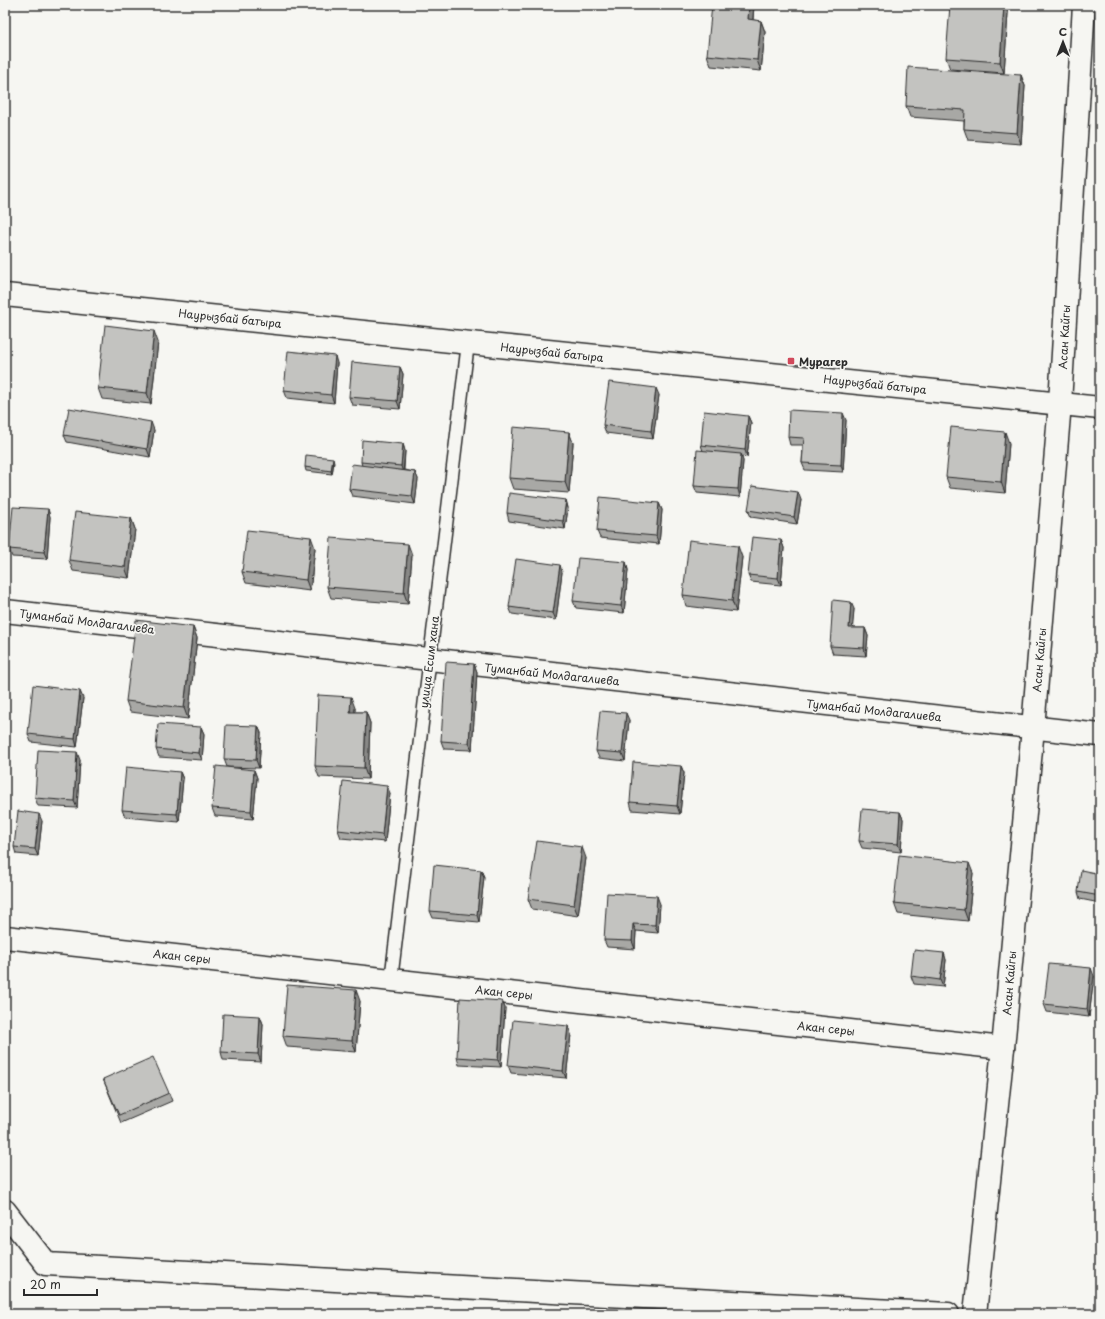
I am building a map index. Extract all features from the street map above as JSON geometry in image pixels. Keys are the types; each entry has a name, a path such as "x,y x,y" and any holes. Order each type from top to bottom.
{"street":[{"name":"Асан Кайгы","path":"975,1314 1003,1048 1033,728 1060,403 1084,5"},
{"name":"Наурызбай батыра","path":"5,295 1100,408"},
{"name":"Туманбай Молдагалиева","path":"5,611 1100,736"},
{"name":"Акан серы","path":"5,937 1003,1048"},
{"path":"5,1211 46,1264 948,1314"}],"lane":[{"name":"улица Есим хана","path":"391,980 468,343"}],"building":[{"path":"712,5 749,5 748,19 761,21 757,60 707,55"},
{"path":"950,5 1004,5 1000,62 946,58"},
{"path":"908,67 1021,75 1017,133 964,129 965,110 906,106"},
{"path":"105,325 154,331 147,393 98,388"},
{"path":"288,351 335,356 331,395 284,390"},
{"path":"352,362 400,367 397,401 349,397"},
{"path":"609,382 656,388 651,431 603,425"},
{"path":"69,408 151,422 147,449 64,435"},
{"path":"789,410 843,413 841,465 802,463 804,438 788,437"},
{"path":"704,411 748,416 745,450 701,445"},
{"path":"513,427 569,432 565,482 509,478"},
{"path":"951,427 1005,432 1001,482 946,477"},
{"path":"362,440 403,444 401,466 361,462"},
{"path":"697,450 741,454 738,489 694,486"},
{"path":"306,455 333,458 331,471 305,467"},
{"path":"352,464 415,472 412,496 349,489"},
{"path":"752,486 798,492 794,517 748,510"},
{"path":"509,493 566,500 563,521 507,513"},
{"path":"600,497 659,503 656,536 597,531"},
{"path":"13,507 48,509 44,552 9,549"},
{"path":"75,512 131,518 125,567 69,560"},
{"path":"247,530 311,537 306,580 242,572"},
{"path":"752,537 781,540 778,578 748,575"},
{"path":"331,538 408,544 404,593 327,587"},
{"path":"689,540 738,546 732,601 683,595"},
{"path":"578,558 626,562 621,606 573,601"},
{"path":"516,559 560,565 553,613 509,607"},
{"path":"833,600 851,602 849,628 865,628 864,648 830,646"},
{"path":"136,620 193,627 184,708 126,701"},
{"path":"446,662 474,664 469,743 441,741"},
{"path":"33,685 80,691 75,739 28,734"},
{"path":"318,695 351,697 350,712 366,712 364,768 315,766"},
{"path":"600,711 626,713 622,753 596,751"},
{"path":"158,724 201,727 199,753 156,749"},
{"path":"226,725 258,726 256,760 224,759"},
{"path":"38,750 77,752 74,801 35,798"},
{"path":"633,762 681,766 677,806 630,802"},
{"path":"216,766 254,770 251,811 212,808"},
{"path":"126,767 180,772 177,814 122,810"},
{"path":"343,781 387,786 382,835 338,830"},
{"path":"862,809 900,812 898,844 859,841"},
{"path":"18,811 39,814 35,849 14,847"},
{"path":"537,841 582,847 574,905 528,899"},
{"path":"899,855 969,863 964,910 894,903"},
{"path":"434,865 481,870 477,915 430,911"},
{"path":"1081,870 1100,874 1100,896 1078,892"},
{"path":"607,893 657,896 655,925 633,924 632,941 604,940"},
{"path":"914,950 944,953 940,980 911,976"},
{"path":"1049,964 1091,968 1087,1009 1044,1004"},
{"path":"287,985 356,990 352,1041 283,1036"},
{"path":"460,998 502,1001 498,1060 457,1057"},
{"path":"223,1014 260,1016 258,1054 221,1052"},
{"path":"513,1020 568,1026 563,1071 508,1065"},
{"path":"153,1057 169,1093 119,1115 103,1079"}],"place":[{"name":"Мурагер","path":"791,361"}]}
